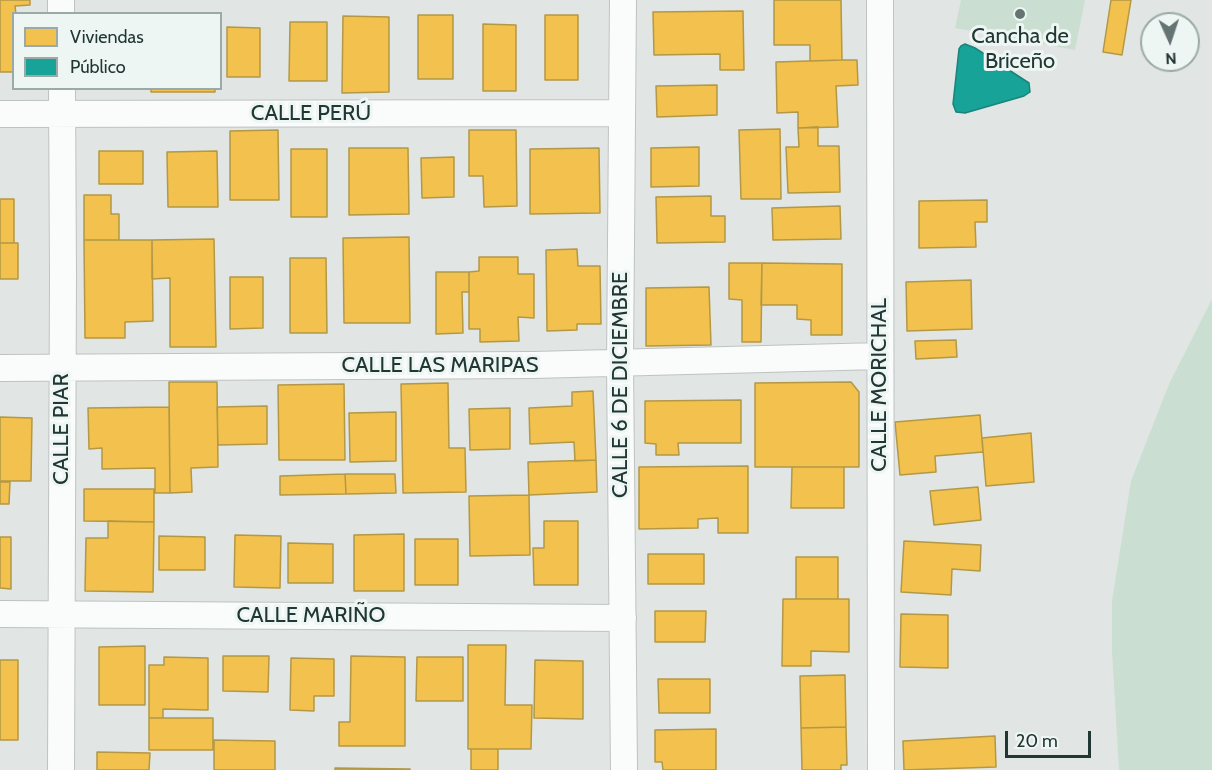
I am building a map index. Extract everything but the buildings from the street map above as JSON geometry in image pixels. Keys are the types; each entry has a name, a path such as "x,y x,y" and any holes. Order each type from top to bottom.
{"street":[{"name":"CALLE 6 DE DICIEMBRE","path":"623,0 620,364 624,770"},
{"name":"CALLE MORICHAL","path":"879,0 881,770"},
{"name":"CALLE PIAR","path":"61,770 62,90"},
{"name":"CALLE PERÚ","path":"0,114 622,113"},
{"name":"CALLE LAS MARIPAS","path":"0,368 620,364 880,356"},
{"name":"CALLE MARIÑO","path":"0,614 623,618"}],"green space":[{"name":"Cancha de Briceño","path":"961,0 1085,0 1075,50 955,28"},
{"path":"1212,299 1212,770 1119,770 1112,651 1112,601 1131,481 1169,384"}],"place":[{"name":"Cancha de Briceño","path":"1020,14"}]}
